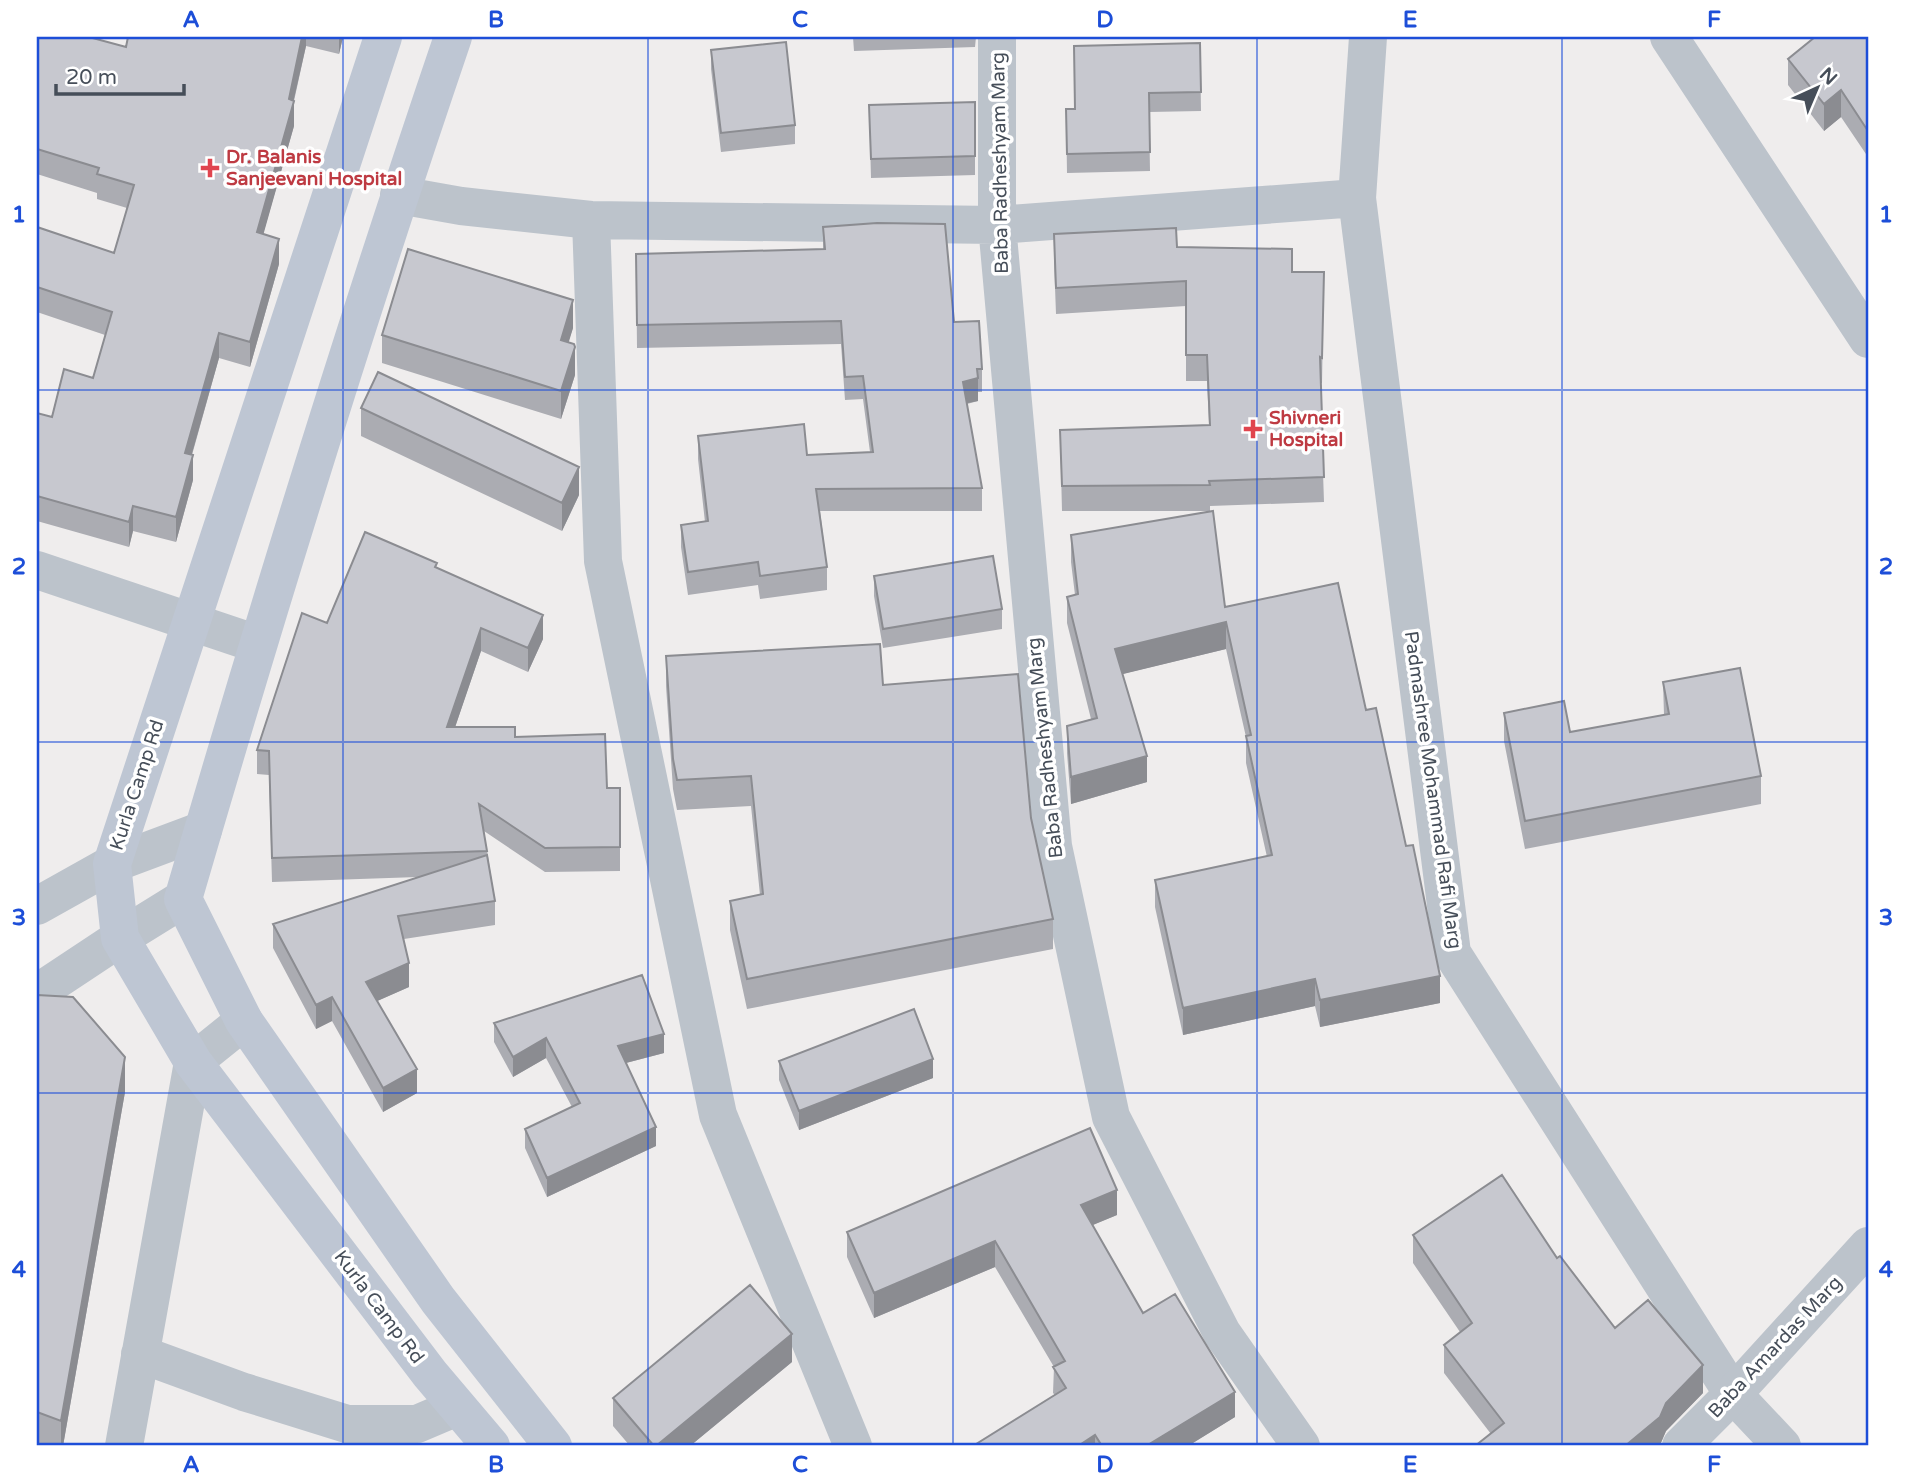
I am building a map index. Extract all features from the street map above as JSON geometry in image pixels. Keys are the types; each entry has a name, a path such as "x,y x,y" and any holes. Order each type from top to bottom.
{"main road":[{"name":"Kurla Camp Rd","path":"383,37 112,864 120,938 193,1062 421,1363 491,1446"},
{"path":"453,37 399,195 257,644 183,900 244,1021 438,1300 553,1446"}],"street":[{"name":"Baba Radheshyam Marg","path":"997,37 997,225 1053,846 1111,1116 1222,1333 1301,1446"},
{"name":"Padmashree Mohammad Rafi Marg","path":"1368,37 1357,198 1452,953 1733,1394 1782,1446"},
{"path":"1669,37 1868,338"},
{"path":"399,195 461,206 591,220 997,225 1357,198"},
{"path":"591,220 603,561 718,1115 853,1446"},
{"path":"37,570 257,644"},
{"path":"37,906 112,864 203,831"},
{"path":"37,993 183,900"},
{"path":"124,1446 193,1062 244,1021"},
{"name":"Baba Amardas Marg","path":"1681,1446 1733,1394 1868,1247"},
{"path":"140,1354 347,1424 417,1424 457,1407"}],"building":[{"path":"37,37 89,37 126,47 128,37 302,37 289,99 294,101 257,232 279,239 250,342 219,333 185,453 193,455 176,517 133,506 129,522 37,496 37,413 52,417 64,369 93,378 112,312 37,287 37,227 114,253 134,185 97,174 99,168 37,149"},
{"path":"1815,37 1868,37 1868,131 1841,90 1824,104 1788,59"},
{"path":"786,42 795,125 721,133 711,50"},
{"path":"1200,43 1201,92 1149,93 1150,152 1067,154 1066,109 1075,109 1074,46"},
{"path":"975,102 975,156 871,159 869,105"},
{"path":"877,223 945,224 954,322 979,321 982,369 977,369 978,378 963,382 982,488 816,489 827,567 760,576 758,562 688,572 681,525 708,521 698,436 804,424 807,455 873,452 863,376 845,377 841,321 637,325 636,254 825,249 823,227"},
{"path":"1176,228 1177,247 1292,249 1292,272 1324,272 1322,358 1320,357 1324,477 1209,481 1210,485 1062,486 1060,430 1210,425 1207,355 1186,355 1186,281 1056,288 1054,234"},
{"path":"408,249 573,300 561,340 574,344 575,347 561,391 382,335"},
{"path":"378,372 579,467 562,503 361,408"},
{"path":"1213,511 1225,607 1338,583 1366,710 1376,708 1406,846 1413,845 1440,976 1320,1000 1315,979 1183,1008 1155,880 1272,855 1246,736 1251,735 1226,622 1115,649 1147,756 1071,777 1067,726 1097,718 1067,597 1078,594 1071,535"},
{"path":"365,532 437,563 435,567 543,615 528,648 481,628 447,727 515,727 515,737 605,734 607,788 620,788 620,847 545,848 479,804 487,851 272,858 269,751 257,750 302,613 327,623"},
{"path":"993,556 1002,609 883,629 874,576"},
{"path":"880,644 883,685 1018,674 1031,818 1053,919 747,979 730,901 763,894 751,776 677,780 673,759 666,656"},
{"path":"1740,668 1761,776 1525,821 1504,713 1564,701 1570,732 1669,714 1663,682"},
{"path":"487,855 495,901 398,916 409,963 366,982 417,1069 383,1088 332,997 316,1005 273,924"},
{"path":"642,975 664,1034 618,1046 656,1127 547,1178 525,1129 580,1103 546,1038 513,1057 494,1023"},
{"path":"37,995 73,997 125,1057 61,1421 37,1412"},
{"path":"914,1009 933,1059 799,1111 779,1061"},
{"path":"1090,1128 1117,1190 1081,1205 1143,1313 1175,1294 1235,1392 1146,1446 1102,1446 1095,1435 1078,1446 973,1446 1066,1388 1053,1367 1065,1361 995,1241 874,1293 847,1232"},
{"path":"1502,1175 1557,1258 1560,1256 1615,1328 1648,1300 1703,1365 1666,1403 1660,1417 1625,1446 1475,1446 1504,1423 1444,1345 1472,1323 1413,1235"},
{"path":"750,1285 792,1334 654,1446 613,1398"}],"place":[{"name":"Dr. Balanis Sanjeevani Hospital","path":"210,168"},
{"name":"Shivneri Hospital","path":"1253,429"}]}
